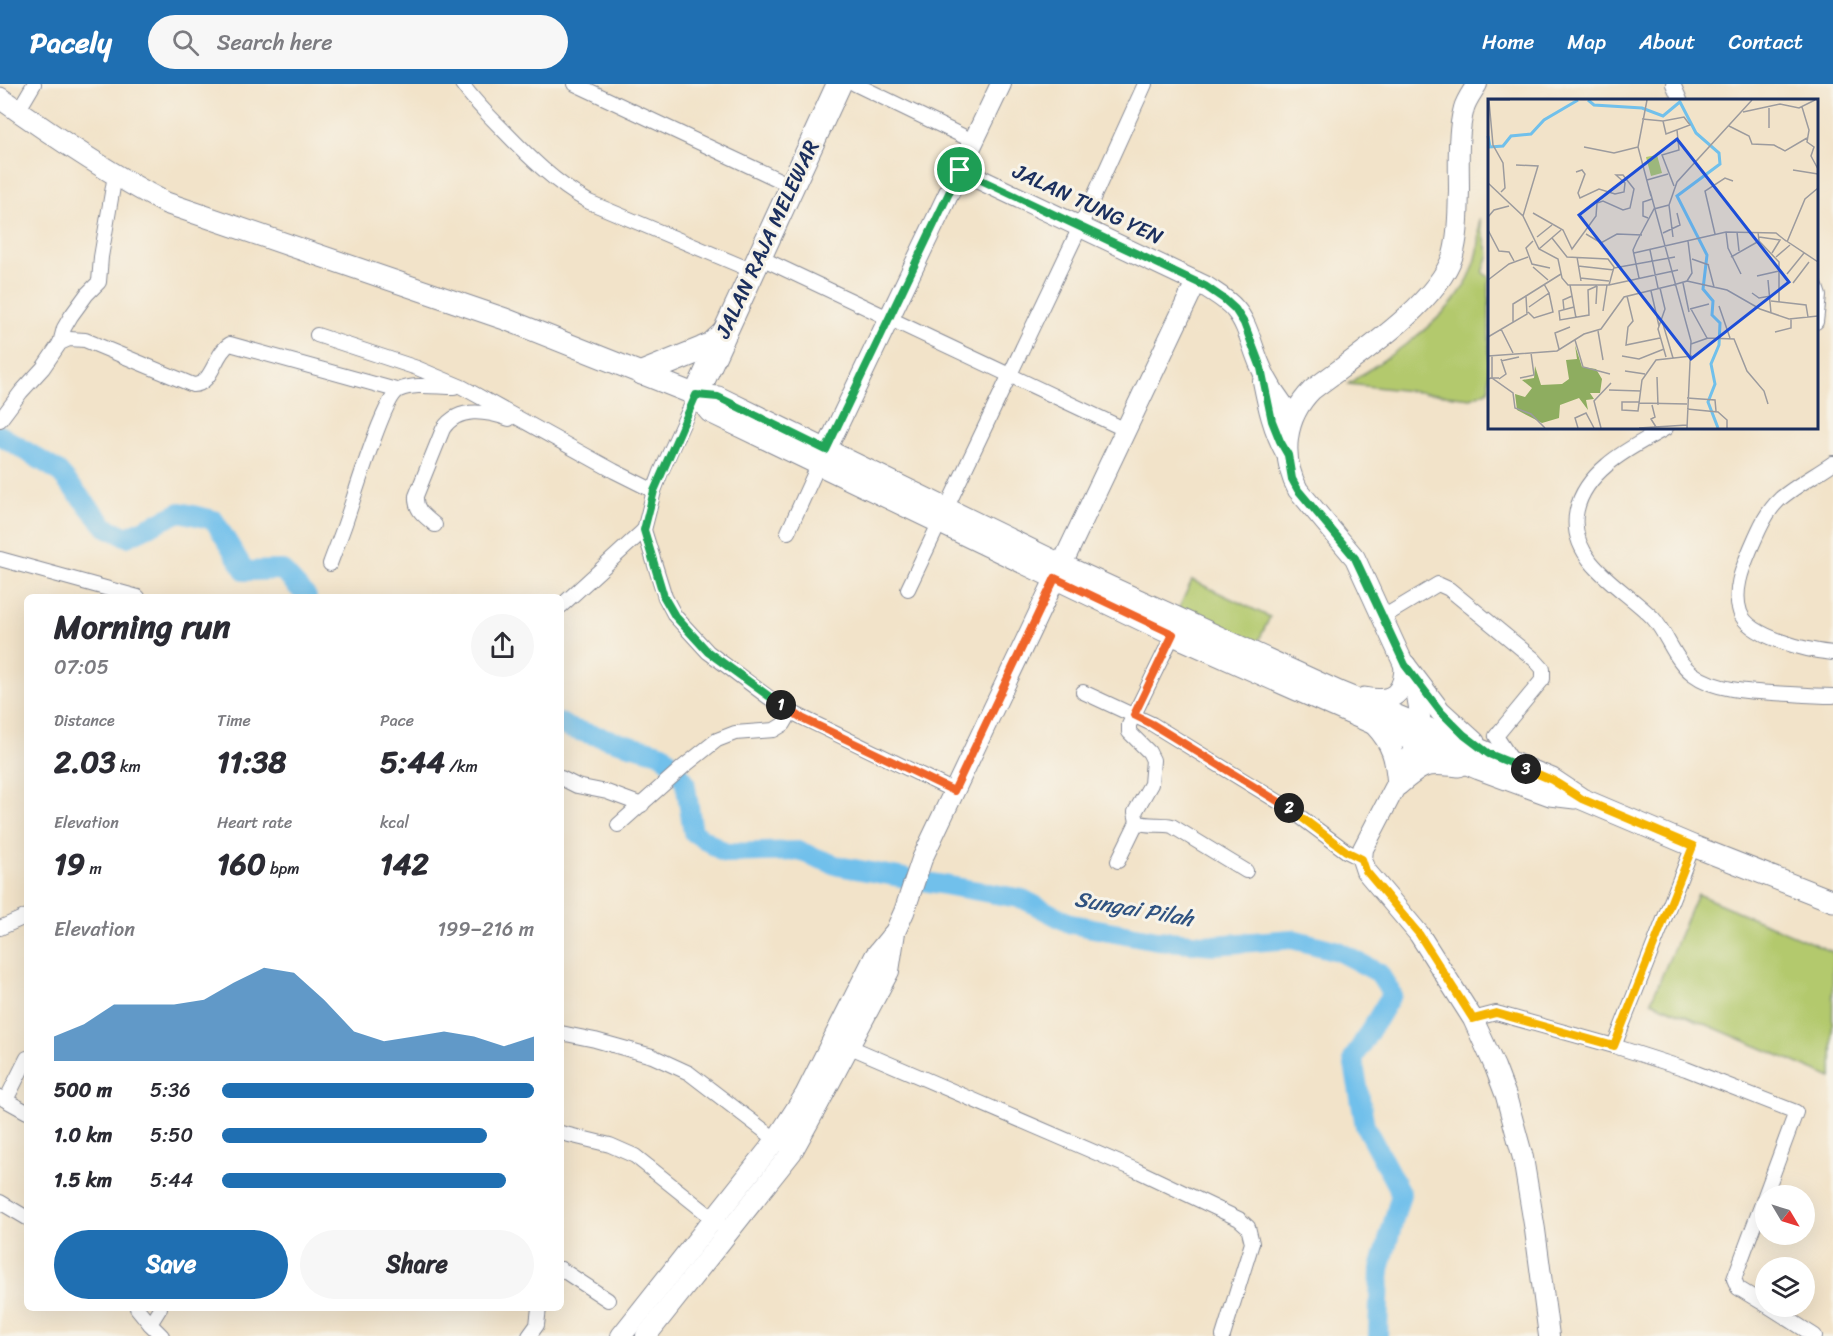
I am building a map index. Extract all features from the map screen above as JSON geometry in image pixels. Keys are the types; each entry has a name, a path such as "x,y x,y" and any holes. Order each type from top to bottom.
{"highway":[{"name":"JALAN RAJA MELEWAR","path":"696,395 839,84"},
{"path":"643,373 711,345 724,333"}],"main road":[{"path":"0,98 116,175 166,203 505,319 696,395 718,397 822,457 1059,572 1341,693 1420,735 1484,761 1550,795 1582,799"},
{"path":"1059,572 1173,634 1374,724 1420,735"},
{"path":"1341,693 1376,700 1388,699 1397,694 1402,687 1405,665"},
{"path":"1405,665 1440,711 1464,735 1484,761"},
{"path":"1374,724 1392,749 1398,784"},
{"path":"1398,784 1420,767 1434,763 1484,761 1514,764 1552,780 1582,799 1833,901"}],"street":[{"path":"18,111 34,84"},
{"path":"462,84 486,113 533,161 572,193 589,202 756,264 889,318 1126,430"},
{"path":"575,84 792,186"},
{"path":"855,84 973,141"},
{"path":"788,532 1001,84"},
{"path":"908,589 1145,84"},
{"path":"1477,84 1464,106 1460,135 1456,237 1449,265 1423,302 1392,329 1312,390 1293,417 1287,441 1292,479 1298,490 1355,558 1416,691 1420,711 1420,735 1398,784 1363,849 1362,859 1366,871 1419,934 1473,1019 1506,1096 1523,1158 1549,1336"},
{"path":"1673,84 1680,99"},
{"name":"JALAN TUNG YEN","path":"960,170 1196,282 1224,299 1235,309 1244,323 1261,368"},
{"path":"0,420 43,368 60,342 71,316 99,282 101,257 116,175"},
{"path":"621,1336 721,1225 784,1146 841,1043 889,971 895,932 922,859 1196,282"},
{"path":"316,335 417,368 462,387 654,491"},
{"path":"60,342 69,339 85,340 193,385 205,380 223,350 230,344 396,390 407,387 462,387"},
{"path":"1261,368 1278,398 1293,417"},
{"path":"1261,368 1272,421 1288,455"},
{"path":"330,564 370,448 396,390"},
{"path":"696,395 654,491 644,530 664,597 675,616 708,652 791,712 954,791"},
{"path":"435,525 418,510 415,505 416,496 447,423 455,416 470,413 496,415 531,426"},
{"path":"1664,429 1609,463 1586,487 1578,504 1575,521 1585,554 1602,573 1653,618 1684,666 1704,681 1737,690 1833,696"},
{"path":"1833,463 1780,499 1770,511 1748,555 1737,598 1740,613 1750,626 1787,644 1808,650 1833,653"},
{"path":"564,603 644,530"},
{"path":"0,559 127,594"},
{"path":"1383,617 1438,584 1449,589 1534,658 1543,669 1544,679 1496,736 1514,764"},
{"path":"1118,861 1137,822 1135,812 1151,784 1153,760 1149,752 1129,732 1128,725 1173,634"},
{"path":"1083,692 1152,724 1287,807 1346,851 1362,859"},
{"path":"618,825 717,740 735,733 774,730 784,724 791,712"},
{"path":"564,780 577,786 607,792 642,805"},
{"path":"1137,822 1146,826 1160,823 1172,826 1246,870"},
{"path":"1614,1046 1693,846"},
{"path":"0,928 24,917"},
{"path":"1473,1019 1496,1013 1614,1046 1686,1069 1796,1112 1734,1279 1738,1288 1755,1299"},
{"path":"564,1034 652,1056 689,1073 784,1146"},
{"path":"841,1043 1136,1170 1239,1219 1248,1227 1252,1243 1223,1336"},
{"path":"24,1063 3,1099 24,1110"},
{"path":"564,1134 610,1145 635,1155 721,1225"},
{"path":"0,1202 24,1216"},
{"path":"646,1336 721,1225"},
{"path":"564,1271 608,1300"},
{"path":"139,1311 162,1336"},
{"path":"150,1324 158,1311"},
{"path":"529,1336 537,1325 539,1311"},
{"path":"1785,1317 1815,1336"}],"green space":[{"path":"1479,219 1488,250 1483,273 1488,276 1488,390 1471,398 1348,384 1409,342 1448,307 1463,288 1474,266 1479,242"},
{"path":"1192,580 1270,617 1256,646 1178,610"},
{"path":"1697,894 1833,952 1832,1078 1651,1001"}],"waterway":[{"name":"Sungai Pilah","path":"0,435 58,471 106,527 127,537 180,512 214,520 245,571 282,570 304,594"},
{"name":"Sungai Pilah","path":"564,725 663,754 685,781 693,832 725,853 799,851 838,866 1023,899 1071,924 1157,940 1214,945 1292,939 1338,951 1379,973 1392,994 1353,1059 1365,1126 1401,1194 1380,1269 1378,1336"}],"route":[{"path":"960,170 1205,286 1235,309 1244,323 1261,368 1272,421 1288,455 1292,479 1298,490 1347,546 1362,568 1405,665 1440,711 1464,735 1489,754 1552,780 1582,799 1693,846 1614,1046 1496,1013 1473,1019 1419,934 1366,871 1362,859 1346,851 1287,807 1134,715 1173,634 1055,578 954,791 791,712 708,652 675,616 664,597 644,530 661,472 696,395 718,397 826,450 960,170"}]}
